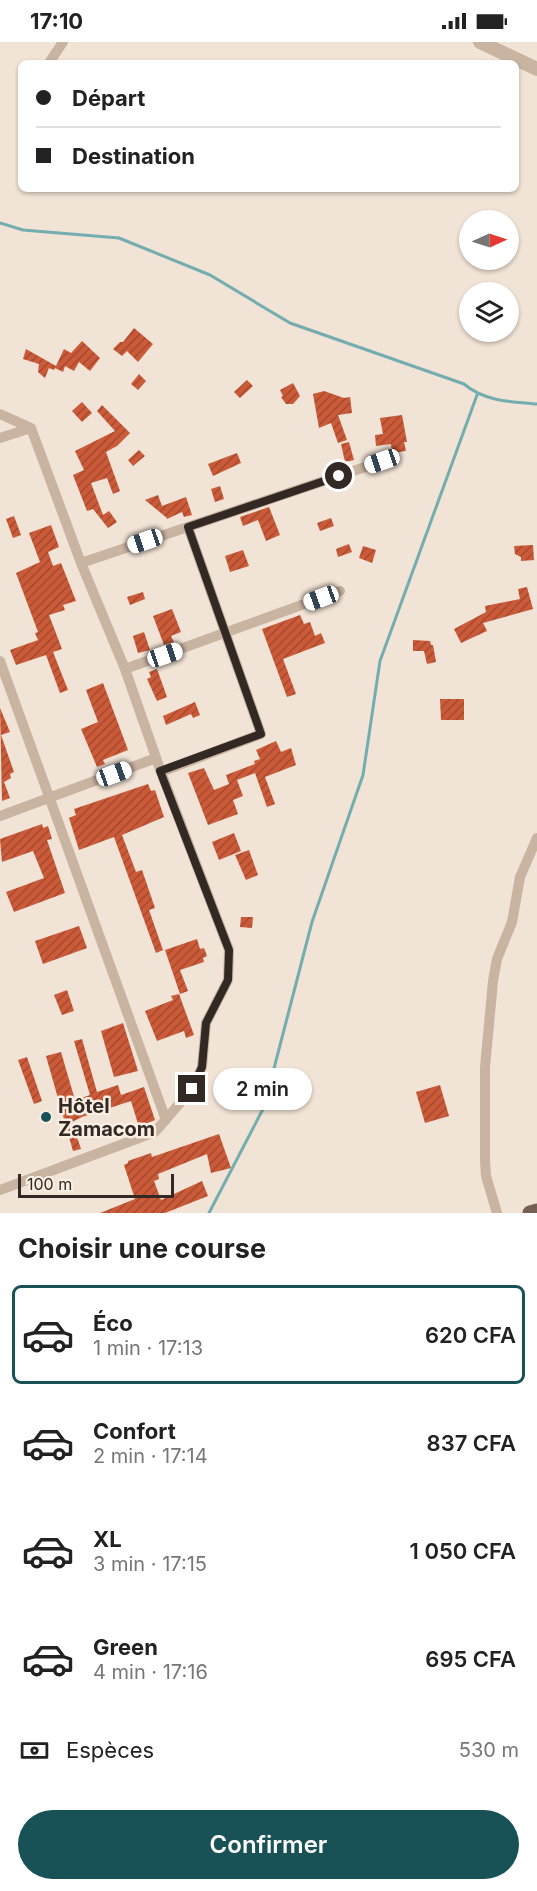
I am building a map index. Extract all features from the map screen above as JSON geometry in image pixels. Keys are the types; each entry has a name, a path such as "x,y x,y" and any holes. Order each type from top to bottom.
{"main road":[{"path":"530,1213 537,1211"}],"street":[{"path":"51,60 63,42"},
{"path":"480,42 518,60"},
{"path":"519,60 537,69"},
{"path":"0,414 31,428 81,563 125,669 160,771 229,950 230,965 228,980 206,1023 202,1067 192,1089 155,1132 0,1190"},
{"path":"0,438 31,428"},
{"path":"81,563 382,461"},
{"path":"160,771 261,734 188,527"},
{"path":"125,669 340,591"},
{"path":"0,661 166,1120"},
{"path":"0,816 156,758"},
{"path":"497,1213 486,1176 485,1161 485,1067 493,981 497,959 512,922 520,877 537,838"}],"building":[{"path":"134,328 153,344 138,362 127,351 122,356 113,349 123,342"},
{"path":"82,341 100,358 90,371 79,362 74,371 65,366 63,372 55,368 64,349 71,353"},
{"path":"26,349 56,366 54,370 49,368 45,378 38,372 39,364 23,359"},
{"path":"139,374 146,381 138,390 131,384"},
{"path":"247,380 253,386 240,398 234,392"},
{"path":"293,383 300,396 293,404 286,404 281,397 283,396 280,390"},
{"path":"324,391 344,398 350,397 352,413 338,415 347,440 338,443 331,423 319,428 313,394"},
{"path":"82,402 92,413 82,422 72,411"},
{"path":"102,405 130,433 117,446 106,452 120,491 113,494 107,478 91,483 103,515 109,511 117,522 108,528 93,509 87,511 73,475 84,470 75,451 115,431 97,411"},
{"path":"402,415 407,442 404,442 406,451 392,453 391,444 376,446 375,435 383,434 380,418"},
{"path":"349,442 354,460 345,462 341,444"},
{"path":"139,450 145,456 133,466 128,460"},
{"path":"237,453 241,463 213,476 208,464"},
{"path":"220,486 224,499 215,502 211,489"},
{"path":"158,495 162,506 186,497 192,515 184,517 182,512 167,519 145,500"},
{"path":"269,507 280,535 266,541 258,520 243,526 240,517"},
{"path":"14,516 21,535 13,538 6,519"},
{"path":"331,518 334,526 320,531 317,523"},
{"path":"51,525 59,547 48,552 53,566 61,563 76,601 63,605 65,610 49,615 62,649 53,652 68,690 60,693 46,655 16,665 10,650 38,640 35,633 38,632 16,573 40,562 29,533"},
{"path":"349,544 352,552 338,557 336,549"},
{"path":"533,545 534,560 521,561 521,557 515,554 514,546"},
{"path":"363,546 376,550 372,563 359,558"},
{"path":"243,550 249,566 230,572 225,556"},
{"path":"527,587 533,609 483,623 487,631 461,643 454,629 486,612 485,606 520,599 518,589"},
{"path":"143,592 145,599 130,605 127,597"},
{"path":"172,609 181,632 171,636 174,642 164,645 153,616"},
{"path":"300,615 304,624 310,622 315,636 321,633 325,643 283,659 296,694 287,697 262,629"},
{"path":"144,632 150,650 138,653 133,636"},
{"path":"413,640 430,641 436,662 427,664 424,651 413,651"},
{"path":"157,669 167,697 157,701 147,679 151,677 149,672"},
{"path":"103,683 128,750 103,760 105,764 97,767 81,729 98,722 86,690"},
{"path":"440,699 464,699 464,720 441,720"},
{"path":"195,702 200,715 193,718 191,714 166,725 163,716"},
{"path":"0,708 10,732 1,735 14,772 10,774 11,778 4,782 10,798 2,801"},
{"path":"276,741 281,752 291,748 296,765 265,777 275,804 267,807 255,773 237,780 243,796 233,800 238,814 208,825 188,773 204,768 214,790 229,784 226,775 255,764 254,761 260,759 256,750"},
{"path":"148,784 151,791 155,790 164,817 122,835 136,872 142,870 155,908 149,910 163,950 156,953 114,837 79,850 69,818 76,815 74,809"},
{"path":"42,824 43,828 48,826 52,839 47,840 65,893 14,912 6,892 44,878 33,851 2,862 0,839"},
{"path":"234,833 241,851 219,860 212,842"},
{"path":"249,850 258,875 246,880 235,855"},
{"path":"241,917 253,917 252,928 240,927"},
{"path":"79,926 87,948 43,964 35,941"},
{"path":"197,939 200,949 204,948 207,956 203,958 204,962 180,970 188,991 180,994 165,950"},
{"path":"67,990 74,1011 62,1015 54,995"},
{"path":"179,994 194,1035 186,1038 184,1031 157,1041 145,1011 173,1000 171,996"},
{"path":"123,1023 138,1071 114,1077 101,1031"},
{"path":"82,1039 97,1092 118,1085 121,1095 144,1087 155,1120 139,1127 131,1101 82,1117 72,1122 81,1149 73,1151 46,1056 61,1052 75,1100 90,1095 74,1041"},
{"path":"27,1057 42,1101 34,1104 18,1060"},
{"path":"238,1071 253,1072 253,1089 238,1089"},
{"path":"440,1085 449,1116 425,1123 416,1092"},
{"path":"219,1134 231,1168 211,1173 207,1154 158,1174 159,1179 154,1181 161,1200 202,1181 208,1196 165,1213 100,1213 135,1199 124,1165 128,1161 151,1153 152,1157"}],"waterway":[{"path":"0,223 23,230 119,238 210,275 290,323 464,384 489,397 537,404"},
{"path":"209,1213 264,1107 312,922 363,775 380,661 477,395"}],"place":[{"name":"Hôtel Zamacom","path":"46,1117"}],"route":[{"path":"192,1089 202,1067 206,1023 228,980 229,950 160,771 261,734 188,527 339,476"}]}
